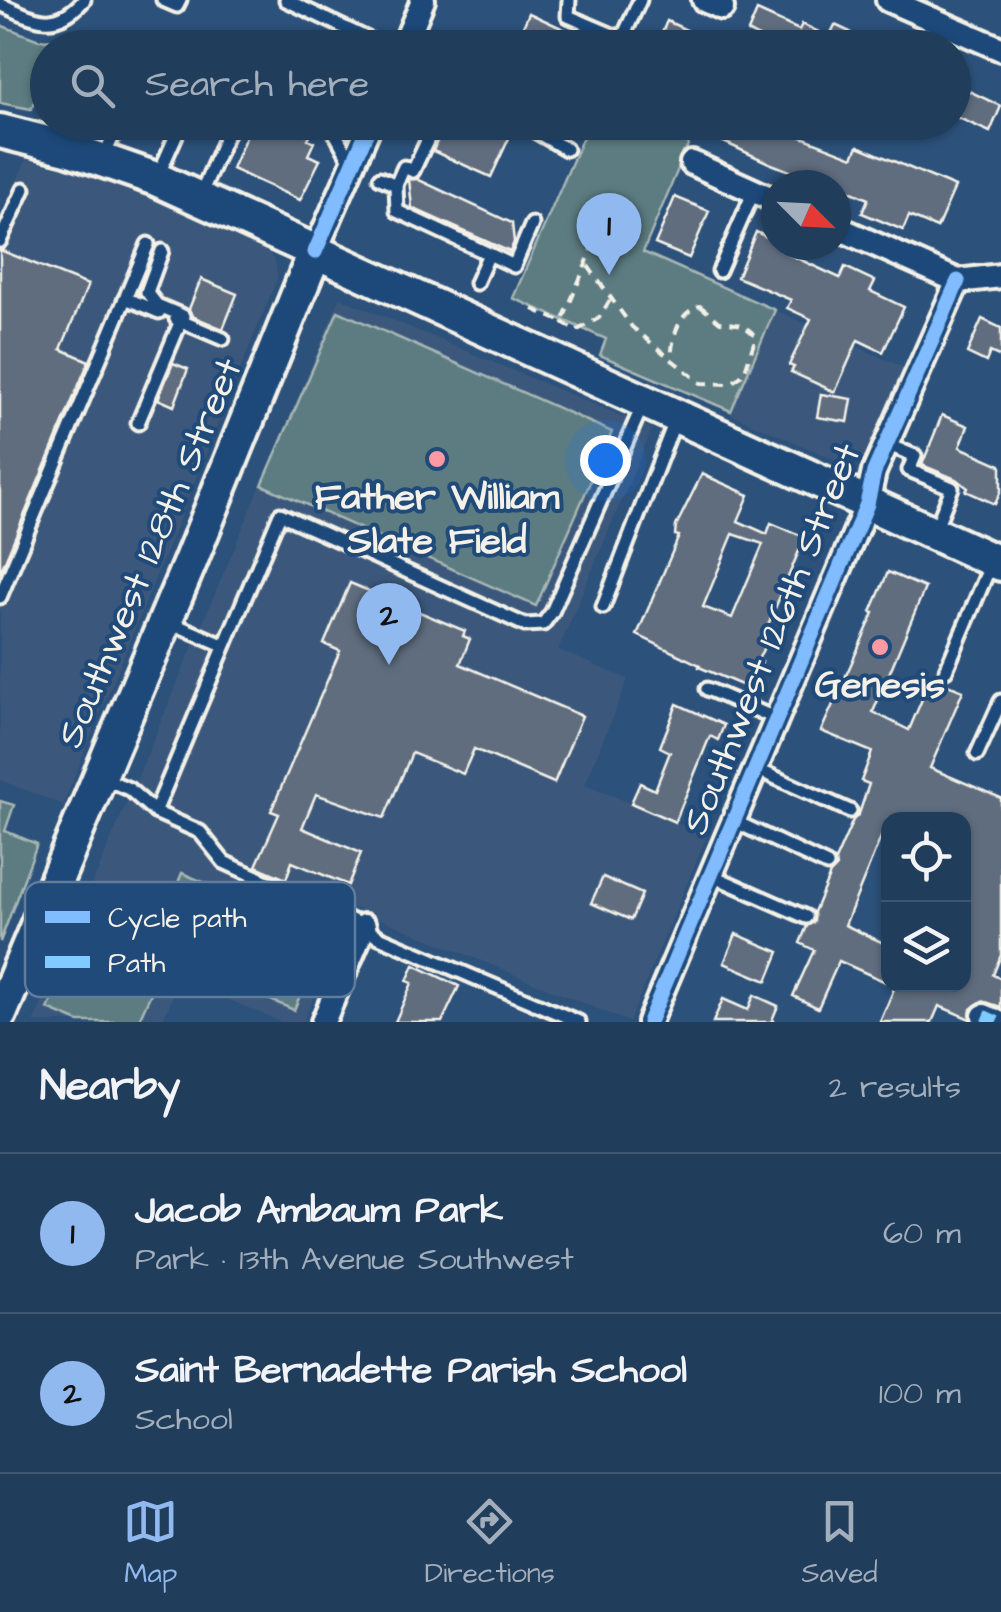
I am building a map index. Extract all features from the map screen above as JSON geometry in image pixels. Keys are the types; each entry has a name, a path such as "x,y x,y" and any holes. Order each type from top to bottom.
{"main road":[{"path":"0,131 30,139"},
{"path":"33,140 103,159 156,179 997,562"},
{"name":"Southwest 128th Street","path":"55,882 315,252"},
{"name":"Southwest 128th Street","path":"0,1014 25,954"}],"street":[{"path":"410,30 423,0"},
{"path":"888,0 957,30"},
{"path":"971,36 1001,49"},
{"name":"Southwest 128th Street","path":"315,252 364,140"},
{"path":"692,163 761,194"},
{"path":"851,234 958,281 1001,276"},
{"name":"Southwest 126th Street","path":"650,1022 867,504 874,472 958,281"},
{"path":"355,948 364,926"},
{"path":"324,1022 334,997"}],"lane":[{"path":"0,4 50,22 62,20 84,0"},
{"path":"163,0 177,6 180,0"},
{"path":"286,0 350,30"},
{"path":"570,0 568,16 602,30"},
{"path":"626,30 640,0"},
{"path":"103,159 111,140"},
{"path":"156,179 174,140"},
{"path":"199,198 224,140"},
{"path":"339,140 353,166"},
{"path":"427,140 413,170 404,166 396,185 397,211 514,266 532,224"},
{"path":"550,140 566,149"},
{"path":"380,178 396,185"},
{"path":"0,241 24,188"},
{"path":"719,271 754,191"},
{"path":"0,597 148,244"},
{"path":"138,423 183,316 158,305 147,292 162,251"},
{"path":"476,284 489,254"},
{"path":"125,298 223,335"},
{"path":"155,812 280,514 524,625 544,624 644,402"},
{"path":"602,608 676,416"},
{"path":"886,444 915,456 909,470 952,488 934,533"},
{"path":"946,670 997,562"},
{"path":"166,620 223,645"},
{"path":"707,689 777,718"},
{"path":"977,754 1001,701"},
{"path":"756,769 850,811"},
{"path":"100,776 129,789 155,812 200,832 224,862 268,882"},
{"path":"734,821 827,865"},
{"path":"711,875 806,917"},
{"path":"355,922 378,936 579,1022"}],"path":[{"path":"562,322 604,223"},
{"path":"586,264 632,327 700,383 730,384 744,374 756,336 748,328 726,325 705,309 695,307 678,326 671,358"},
{"path":"533,309 576,331 592,324 610,300"}],"shaded area":[{"path":"26,160 109,180 269,253 276,264 277,279 63,805 0,780 0,220"},
{"path":"340,298 652,429 558,650 628,679 585,784 707,836 629,1022 355,908 355,882 93,882"},
{"path":"775,310 905,368 870,451 859,461 844,464 731,414"},
{"path":"45,997 172,997 162,1022 34,1022"},
{"path":"222,997 314,997 303,1022 281,1022"}],"green space":[{"path":"0,25 30,37 30,109 0,103"},
{"path":"582,140 682,140 689,143 643,252 775,310 731,411 600,355 606,339 513,298"},
{"name":"Father William Slate Field","path":"338,311 612,432 536,606 262,485"},
{"path":"0,801 14,805 5,831 37,844 0,942"},
{"path":"182,873 203,882 178,882"},
{"path":"53,997 149,997 138,1022 79,1022 48,1009"},
{"path":"264,997 299,997 294,1010"}],"building":[{"path":"757,11 799,30 749,30"},
{"path":"529,13 565,30 522,30"},
{"path":"667,21 686,30 663,30"},
{"path":"971,92 1001,106 990,132 971,124"},
{"path":"244,140 310,140 314,142 308,155 320,160 300,200 232,169"},
{"path":"438,140 508,140 491,177 433,151"},
{"path":"719,140 809,140 853,157 858,146 955,187 937,228 909,216 903,230 862,213 868,199 851,192 851,170 787,170"},
{"path":"409,179 417,179 512,223 514,242 510,252 412,208"},
{"path":"675,197 709,211 689,258 655,244"},
{"path":"756,232 761,234 761,260 801,260 840,278 845,267 875,281 870,291 904,307 883,352 858,340 835,392 791,372 794,367 789,365 811,319 787,308 791,300 737,277"},
{"path":"0,250 88,285 61,349 89,361 0,573"},
{"path":"201,279 237,294 223,329 192,316 189,309"},
{"path":"982,319 1001,328 1001,357 990,352 986,362 967,353"},
{"path":"173,363 188,369 174,406 158,399"},
{"path":"821,394 852,399 848,422 817,417"},
{"path":"942,415 968,426 960,447 1001,465 1001,491 995,504 966,491 968,488 956,479 922,465"},
{"path":"702,474 749,495 738,521 767,534 771,523 809,539 803,553 799,551 760,644 765,645 758,660 762,662 751,689 637,635 679,536 675,535","holes":["733,534 763,544 732,618 703,607"]},
{"path":"888,572 925,588 873,712 909,730 931,678 963,691 930,768 1001,798 1001,955 993,975 1001,979 1001,1007 982,1001 971,1009 970,1019 939,1006 932,1022 880,1022 893,992 971,992 971,812 881,812 881,837 845,925 881,942 881,980 839,961 818,1008 793,996 814,950 800,943 807,926 814,922 814,912 869,784 861,781 872,752 821,731 874,613 871,612"},
{"path":"350,583 465,631 463,636 470,639 460,664 582,716 554,783 474,749 463,774 412,753 384,818 316,794 302,828 361,853 349,882 292,862 286,879 256,866 279,814 271,811 340,651 324,644"},
{"path":"677,704 724,725 718,740 710,736 675,822 631,803 640,783 655,790 670,752 660,747"},
{"path":"603,877 642,894 631,920 591,903"},
{"path":"736,934 779,952 767,981 724,963"},
{"path":"414,965 459,986 442,1022 395,1022 412,983 407,981"},
{"path":"754,995 778,1006 772,1020 775,1022 713,1022 723,999 748,1010"}],"marked path":[{"path":"984,1016 997,1022"}],"cycle path":[{"path":"315,252 363,140"},
{"path":"649,1022 867,504 874,472 958,281"}],"place":[{"name":"Jacob Ambaum Park","path":"609,275"},
{"name":"Father William Slate Field","path":"437,459"},
{"name":"Genesis","path":"880,647"},
{"name":"Saint Bernadette Parish School","path":"389,665"}]}
